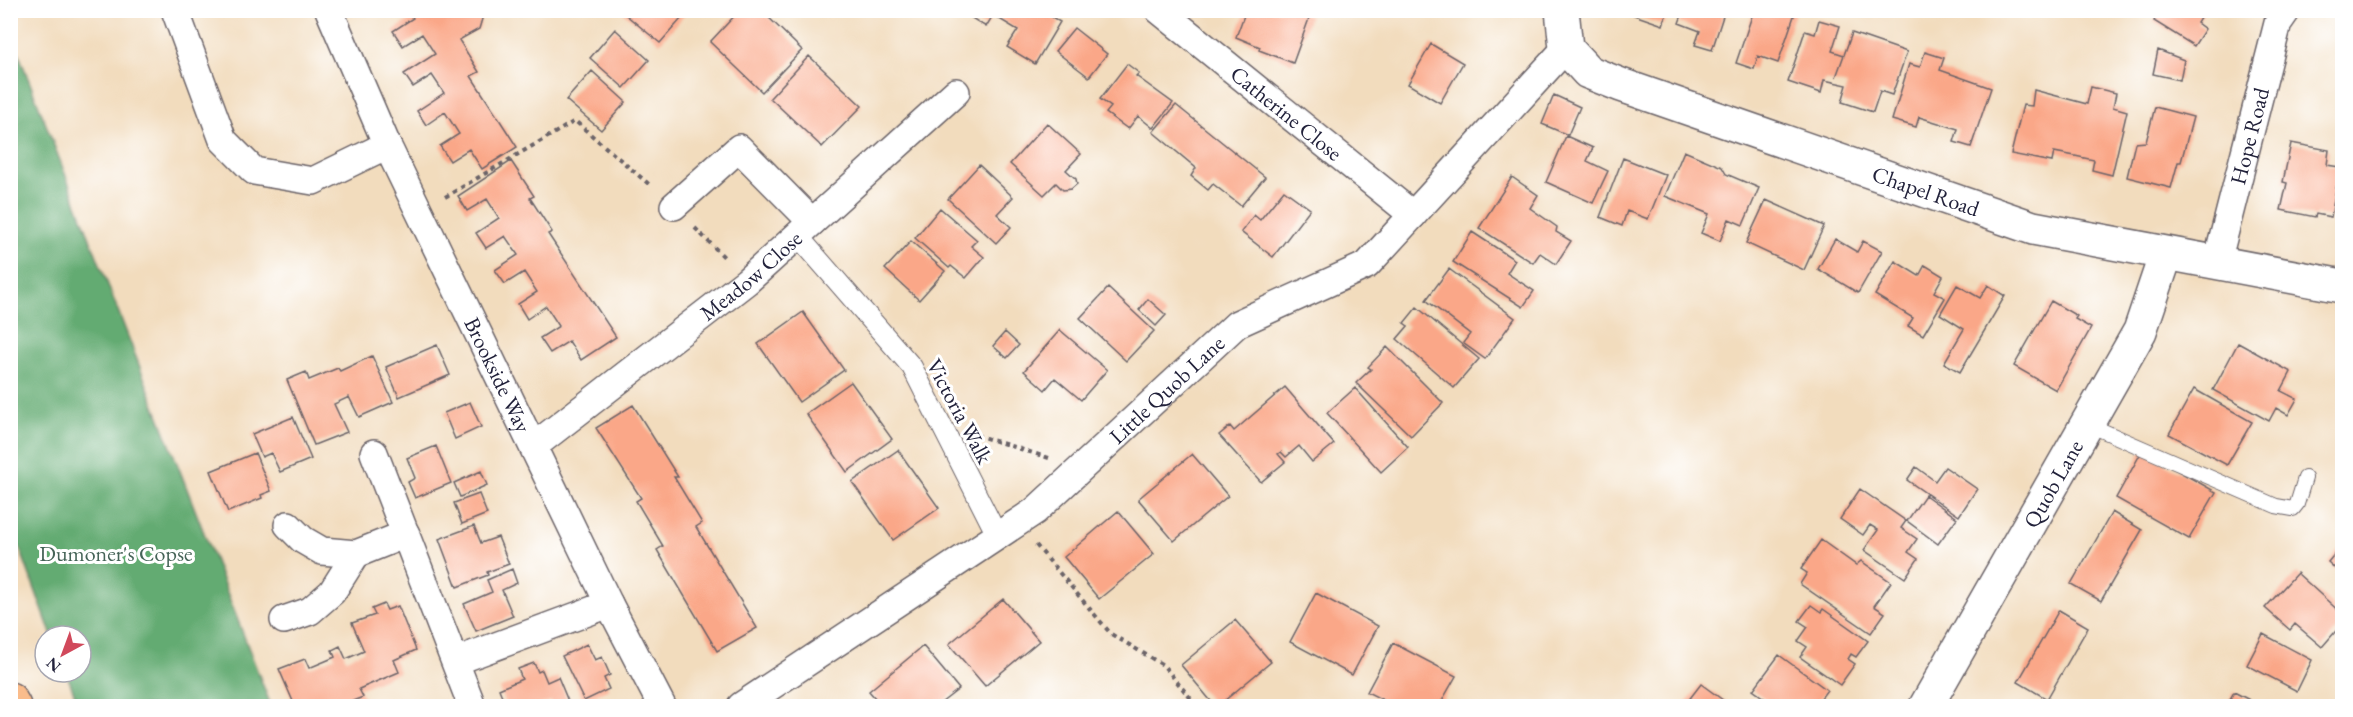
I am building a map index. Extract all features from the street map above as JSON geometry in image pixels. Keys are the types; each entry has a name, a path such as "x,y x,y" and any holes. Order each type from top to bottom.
{"highway":[{"path":"10,699 14,706"}],"street":[{"path":"175,10 223,140 254,171 313,181 387,145"},
{"name":"Brookside Way","path":"329,10 387,145 419,212 609,603 662,706"},
{"name":"Catherine Close","path":"1159,10 1413,215"},
{"path":"1562,10 1566,48"},
{"name":"Hope Road","path":"2217,262 2278,23 2287,10"},
{"name":"Little Quob Lane","path":"741,706 1035,510 1237,324 1367,265 1566,48"},
{"name":"Chapel Road","path":"1566,48 1588,72 1621,85 2033,228 2343,286"},
{"name":"Meadow Close","path":"534,446 747,281 956,92"},
{"path":"674,206 738,148 805,229"},
{"name":"Victoria Walk","path":"805,229 912,367 943,424 1007,529"},
{"name":"Quob Lane","path":"1926,706 2140,331 2166,254"},
{"path":"374,453 472,706"},
{"path":"288,525 303,540 322,551 356,554 406,534"},
{"path":"284,620 310,610 332,592 356,554"},
{"path":"456,661 609,603"}],"lane":[{"path":"2087,424 2276,506 2293,509 2297,504 2305,478"}],"path":[{"path":"419,212 574,121 674,206 747,281"},
{"path":"943,424 1081,468"},
{"path":"1007,529 1111,634 1163,665 1197,706"}],"green space":[{"name":"Dumoner's Copse","path":"10,34 271,706 79,706 71,684 93,684 93,624 48,624 11,524"}],"building":[{"path":"408,10 477,10 480,14 482,19 479,29 459,40 479,72 471,76 517,147 482,169 469,149 450,161 440,146 459,134 445,112 426,125 417,111 444,93 432,75 413,87 404,74 435,54 422,34 403,46 393,31 413,18"},
{"path":"620,10 689,10 660,43"},
{"path":"740,10 761,10 802,50 762,92 710,42"},
{"path":"959,10 996,10 986,27"},
{"path":"1000,10 1041,10 1060,22 1035,64 1007,47 1018,30 996,17"},
{"path":"1246,10 1294,10 1310,16 1293,63 1259,50 1260,47 1236,37"},
{"path":"1635,10 1668,10 1663,25 1634,15"},
{"path":"1684,10 1725,10 1712,50 1695,45 1700,31 1679,23"},
{"path":"1754,10 1796,10 1778,63 1758,56 1754,69 1736,63"},
{"path":"2160,10 2205,10 2197,23 2205,29 2194,46 2154,21"},
{"path":"1819,20 1840,26 1832,51 1844,55 1852,33 1907,52 1892,95 1880,91 1873,112 1842,102 1847,85 1824,80 1821,93 1788,82 1805,31 1815,34"},
{"path":"1074,28 1107,54 1089,77 1055,51"},
{"path":"615,29 649,60 624,88 590,58"},
{"path":"1431,44 1463,63 1440,103 1408,84"},
{"path":"2158,50 2184,60 2180,80 2153,74"},
{"path":"1925,52 1944,58 1940,70 1991,88 1971,147 1954,142 1958,129 1919,117 1916,127 1892,120 1909,64 1920,67"},
{"path":"809,56 862,106 822,147 770,98"},
{"path":"1127,64 1139,73 1136,76 1173,103 1153,128 1138,116 1128,129 1106,113 1111,107 1100,99"},
{"path":"592,71 626,102 601,130 566,100"},
{"path":"2091,87 2116,93 2113,107 2127,111 2112,175 2092,170 2094,160 2075,156 2054,152 2052,162 2011,154 2023,105 2032,106 2034,90 2087,104"},
{"path":"1554,95 1580,107 1568,135 1542,124"},
{"path":"1176,105 1265,177 1241,206 1213,184 1208,190 1191,176 1196,168 1153,132"},
{"path":"2155,107 2193,117 2181,162 2178,162 2171,188 2127,177 2135,143 2146,142"},
{"path":"1047,123 1081,154 1066,170 1076,179 1077,184 1071,189 1063,190 1056,183 1044,195 1010,164"},
{"path":"1566,136 1593,148 1587,161 1608,171 1593,203 1546,182"},
{"path":"2291,143 2329,150 2327,165 2340,167 2331,217 2316,214 2315,217 2281,210 2287,183 2283,182"},
{"path":"1684,151 1722,167 1726,174 1759,188 1743,225 1729,219 1720,241 1701,233 1709,214 1665,196"},
{"path":"1623,158 1666,175 1648,219 1627,211 1622,226 1600,217"},
{"path":"511,161 534,196 530,198 552,232 548,234 616,337 581,360 569,341 550,353 540,338 559,326 546,306 527,319 518,304 537,292 524,272 505,284 495,270 518,255 505,236 486,248 476,233 499,218 487,199 467,211 458,196"},
{"path":"979,165 1013,197 997,214 1011,227 996,243 948,199"},
{"path":"1512,177 1538,195 1530,208 1557,227 1556,232 1571,241 1556,264 1540,253 1533,263 1479,228"},
{"path":"1284,190 1310,209 1273,257 1241,232 1254,215 1260,220"},
{"path":"1766,200 1824,226 1804,270 1746,243"},
{"path":"940,208 977,240 971,246 984,257 966,278 951,266 949,268 915,238"},
{"path":"1472,232 1515,260 1507,273 1534,291 1523,307 1453,262"},
{"path":"1835,239 1857,252 1863,241 1882,251 1858,293 1818,269"},
{"path":"911,241 945,271 919,300 885,269"},
{"path":"1895,261 1919,276 1925,265 1943,276 1934,292 1945,298 1923,335 1908,326 1913,318 1875,295"},
{"path":"1449,269 1515,318 1485,359 1463,343 1470,334 1426,300"},
{"path":"1957,285 1980,298 1988,285 2005,296 1960,372 1944,363 1964,329 1940,314"},
{"path":"1108,288 1154,331 1126,361 1080,318"},
{"path":"1148,299 1166,315 1156,326 1139,310"},
{"path":"2051,301 2077,316 2075,319 2091,328 2056,390 2014,366"},
{"path":"1417,307 1479,359 1454,388 1397,339 1408,326 1404,323"},
{"path":"803,312 844,370 799,402 758,344"},
{"path":"1060,330 1107,370 1081,400 1055,378 1045,390 1024,371"},
{"path":"1005,332 1019,345 1007,358 993,346"},
{"path":"2238,343 2291,372 2281,391 2297,399 2288,415 2276,408 2269,421 2213,390"},
{"path":"437,345 450,375 399,397 386,367"},
{"path":"1387,347 1443,403 1411,436 1356,383 1371,369 1368,367"},
{"path":"372,356 393,402 359,417 349,397 334,404 347,432 314,445 287,380 306,372 309,380 338,368 340,371"},
{"path":"851,382 892,439 847,472 806,414"},
{"path":"1285,387 1334,444 1312,462 1299,446 1286,457 1281,452 1278,454 1285,462 1261,482 1219,435 1230,426 1234,431"},
{"path":"1355,388 1408,447 1381,472 1327,413"},
{"path":"2194,389 2252,422 2227,465 2169,434"},
{"path":"470,402 481,427 455,439 444,413"},
{"path":"633,405 678,477 674,477 702,523 696,527 757,628 717,651 657,550 663,546 636,501 641,498 596,428"},
{"path":"293,417 311,459 280,472 271,453 262,457 252,434"},
{"path":"436,446 451,483 415,498 408,482 415,478 407,458"},
{"path":"898,450 939,508 893,540 852,482"},
{"path":"2142,451 2216,492 2189,539 2116,498"},
{"path":"255,453 271,491 261,495 262,498 228,512 211,471"},
{"path":"1192,454 1228,496 1174,541 1138,499"},
{"path":"1916,467 1935,481 1945,467 1977,489 1959,516 1907,480"},
{"path":"481,471 487,485 460,497 454,483"},
{"path":"1860,489 1906,521 1901,528 1917,539 1908,552 1918,559 1905,578 1864,550 1878,530 1870,525 1863,535 1840,519"},
{"path":"479,494 487,514 462,524 454,503"},
{"path":"1925,495 1957,518 1938,544 1907,521"},
{"path":"1118,511 1154,554 1099,599 1064,557"},
{"path":"2112,512 2142,530 2101,601 2071,584"},
{"path":"474,526 481,543 498,537 509,564 457,587 439,539"},
{"path":"1821,540 1856,565 1861,561 1891,582 1874,606 1885,613 1871,633 1800,584 1807,573 1801,569"},
{"path":"2342,545 2342,575 2328,562"},
{"path":"512,569 517,583 502,590 513,616 476,631 464,604 492,592 487,580"},
{"path":"2297,573 2342,614 2342,624 2322,647 2295,624 2290,630 2265,608"},
{"path":"1316,593 1378,626 1352,675 1290,642"},
{"path":"1003,599 1039,641 985,686 949,644"},
{"path":"384,604 387,610 398,606 416,650 394,660 399,672 359,689 363,697 340,706 295,706 279,669 305,659 309,668 335,657 332,650 340,646 346,659 364,651 352,623 375,615 372,609"},
{"path":"1811,605 1821,612 1823,609 1868,641 1856,657 1851,654 1848,659 1855,664 1840,685 1800,657 1807,647 1798,641 1808,627 1799,621"},
{"path":"2059,610 2088,627 2047,699 2018,682"},
{"path":"1235,620 1271,662 1218,706 1215,706 1181,665"},
{"path":"2263,634 2312,660 2297,691 2247,665"},
{"path":"1393,643 1456,676 1439,706 1395,706 1367,692"},
{"path":"587,644 595,660 602,657 610,675 604,678 609,689 584,701 562,656"},
{"path":"923,646 959,689 937,706 882,706 869,691"},
{"path":"1779,655 1827,690 1815,706 1775,706 1753,690"},
{"path":"534,663 538,672 542,670 547,682 558,677 570,706 554,706 551,701 538,706 506,706 499,689 522,679 518,669"},
{"path":"1701,684 1731,706 1684,706"},
{"path":"2234,692 2261,706 2226,706"}]}
